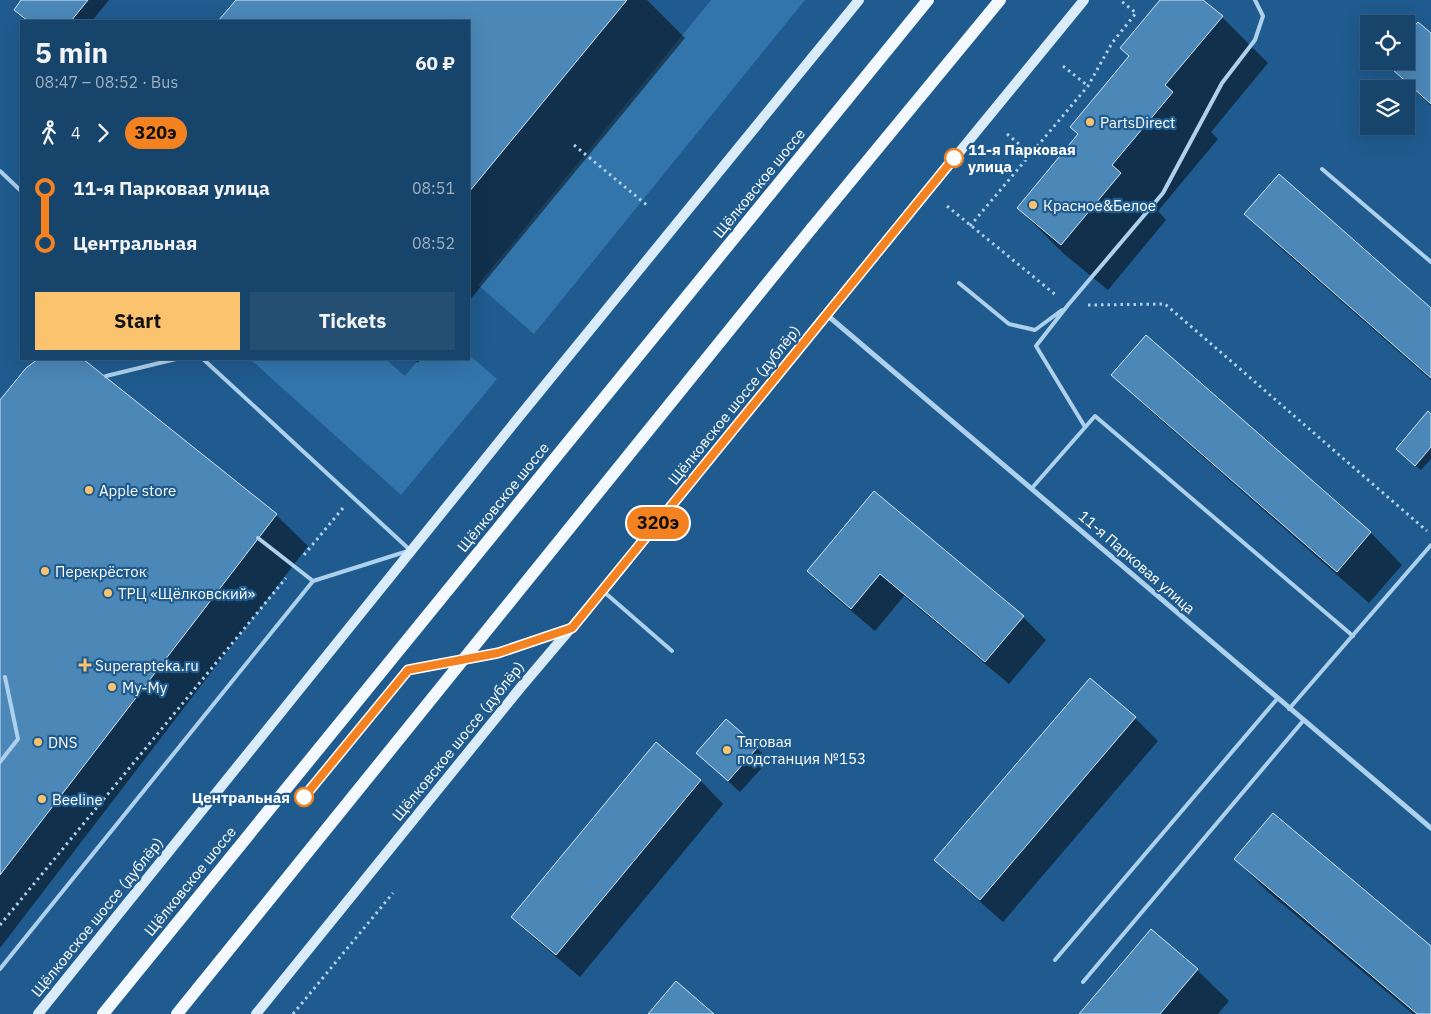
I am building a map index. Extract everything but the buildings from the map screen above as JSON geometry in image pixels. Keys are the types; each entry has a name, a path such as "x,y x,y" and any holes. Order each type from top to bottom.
{"main road":[{"name":"Щёлковское шоссе (дублёр)","path":"38,1014 410,550 859,0"},
{"name":"Щёлковское шоссе","path":"103,1014 928,0"},
{"path":"177,1014 812,228 1000,0"},
{"name":"Щёлковское шоссе (дублёр)","path":"256,1014 521,687 603,591 826,314 1084,0"}],"street":[{"name":"11-я Парковая улица","path":"826,314 1431,828"}],"lane":[{"path":"1085,427 1036,346 1068,305 1163,193 1222,83 1255,40 1263,16 1256,0"},
{"path":"1322,169 1431,262"},
{"path":"0,171 20,190"},
{"path":"960,283 1009,324 1035,330 1068,305"},
{"path":"106,376 172,360"},
{"path":"0,969 314,581 410,550 203,360"},
{"path":"1032,488 1095,416 1353,636"},
{"path":"258,538 314,581"},
{"path":"1289,709 1431,545"},
{"path":"603,591 672,651"},
{"path":"498,653 572,628"},
{"path":"0,762 18,739 5,677"},
{"path":"1056,960 1277,699"},
{"path":"1083,982 1303,721"}],"path":[{"path":"970,226 1088,86 1112,43 1136,13 1120,0"},
{"path":"1063,66 1088,86"},
{"path":"1007,134 1032,154"},
{"path":"574,145 648,206"},
{"path":"947,206 1068,305 1165,304 1431,534"},
{"path":"0,924 352,497"},
{"path":"293,1014 393,893"}],"shaded area":[{"path":"711,0 805,0 534,334 478,285"},
{"path":"470,356 497,379 401,495 251,360 386,360 405,376 418,360 470,360"}],"bus line":[{"name":"320э","path":"304,797 408,670 498,653 572,628 954,158"}],"place":[{"name":"PartsDirect","path":"1090,122"},
{"name":"11-я Парковая улица","path":"954,158"},
{"name":"Красное&Белое","path":"1033,205"},
{"name":"Apple store","path":"89,490"},
{"name":"Перекрёсток","path":"45,571"},
{"name":"ТРЦ «Щёлковский»","path":"108,593"},
{"name":"Superapteka.ru","path":"85,665"},
{"name":"Му-Му","path":"112,687"},
{"name":"DNS","path":"38,742"},
{"name":"Тяговая подстанция №153","path":"727,750"},
{"name":"Центральная","path":"304,797"},
{"name":"Beeline","path":"42,799"}]}
